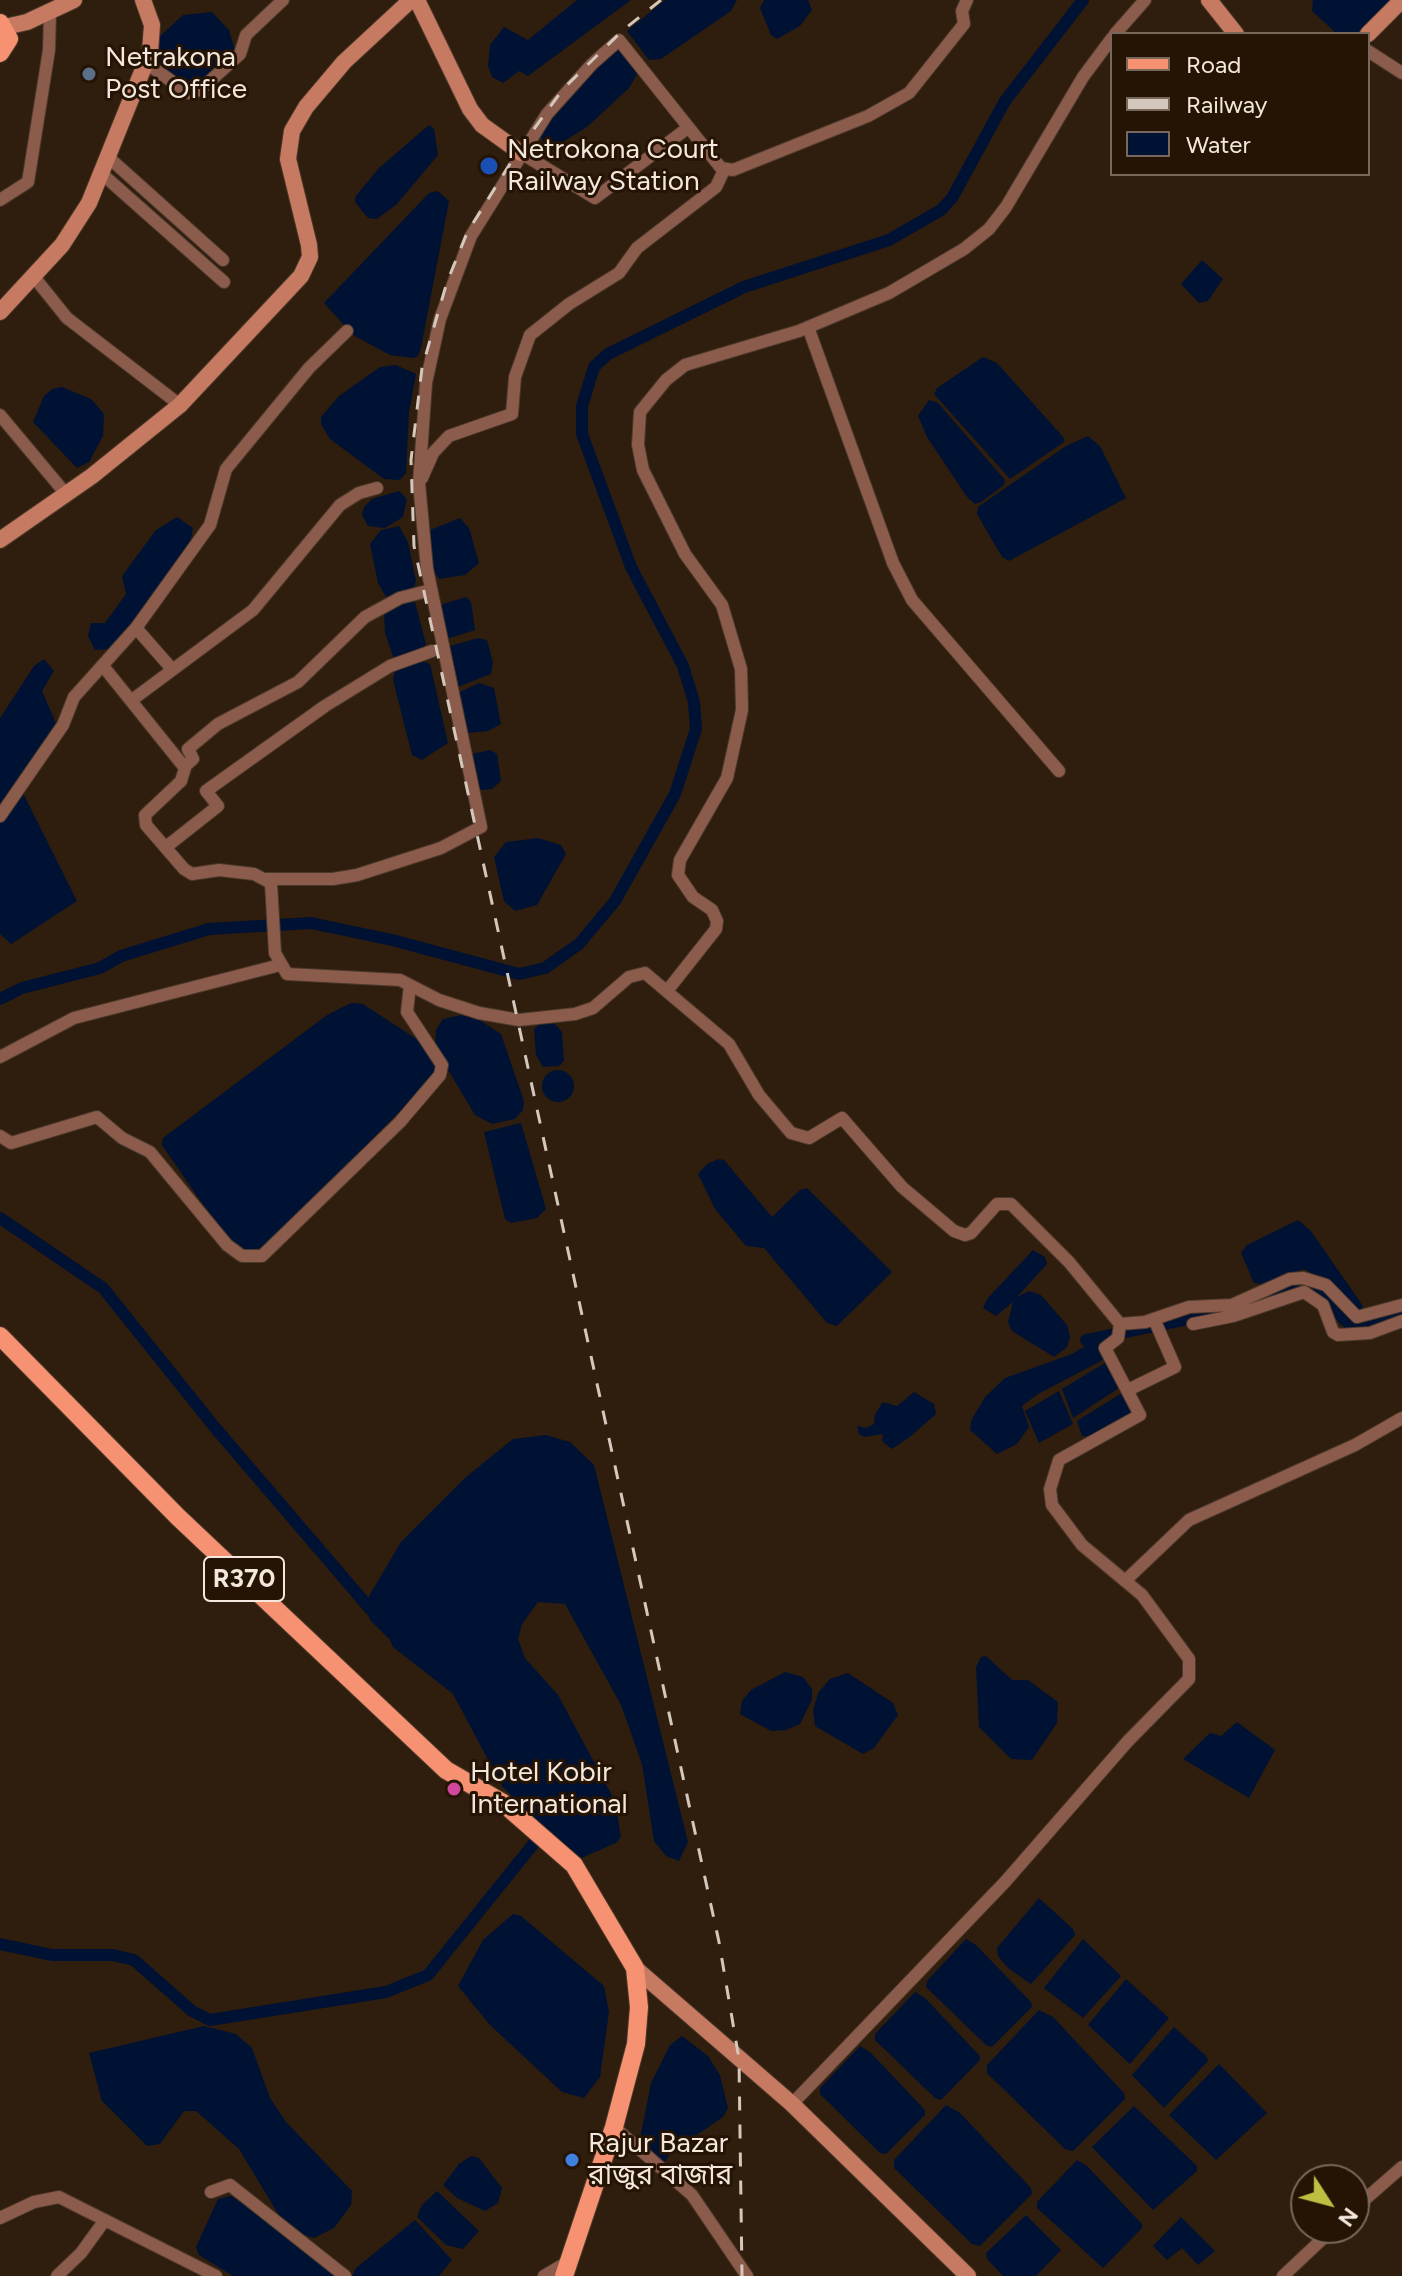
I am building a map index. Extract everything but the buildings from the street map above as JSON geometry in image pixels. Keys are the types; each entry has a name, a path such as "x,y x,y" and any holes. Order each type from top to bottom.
{"main road":[{"path":"0,53 9,39 2,25"},
{"name":"R370","path":"0,1336 178,1517 435,1760 465,1782 503,1803 574,1865 635,1968 639,1987 636,2044 614,2127 565,2270"}],"street":[{"path":"0,200 28,182 49,50 44,15 33,0"},
{"path":"2,25 44,15 74,0"},
{"path":"0,312 34,277 78,223 101,173 146,63 153,32 143,0"},
{"path":"146,63 188,93 200,90 240,54 246,35 283,0"},
{"path":"1,539 66,494 180,405 283,297 306,266 309,245 288,159 292,131 306,107 344,62 411,0"},
{"path":"417,0 470,109 482,125 595,198 685,130"},
{"path":"724,170 759,161 868,116 909,93 964,24 962,11 967,0"},
{"path":"1117,32 1145,0"},
{"path":"1209,0 1234,32"},
{"path":"1370,32 1402,0"},
{"path":"103,666 184,767 184,776 145,815 146,825 192,874 219,870 268,881 333,879 357,875 441,848 481,827 431,590 419,483 426,383 443,308 471,236 521,153 564,93 619,40 724,170"},
{"path":"667,991 716,929 717,921 712,910 693,897 678,875 680,860 727,778 742,710 741,669 722,605 685,554 643,470 638,445 640,412 666,380 685,365 808,327 902,286 964,249 989,229 1019,187 1083,77 1110,41"},
{"path":"1370,52 1402,73"},
{"path":"107,156 223,260"},
{"path":"419,483 433,453 449,436 512,414 515,377 530,335 569,304 619,273 637,248 716,187 724,170"},
{"path":"101,173 224,282"},
{"path":"34,277 67,318 180,405"},
{"path":"808,327 893,563 912,600 1059,771"},
{"path":"0,816 63,725 74,697 136,628 210,525 226,469 309,368 347,331"},
{"path":"0,415 66,494"},
{"path":"132,700 253,610 340,505 359,493 377,488"},
{"path":"184,767 193,759 188,749 218,724 298,682 365,617 400,598 431,590"},
{"path":"136,628 172,669"},
{"path":"166,847 218,806 206,791 242,764 325,706 390,666 432,651"},
{"path":"268,881 278,959 287,974 400,980 479,1013 519,1020 575,1014 593,1008 638,972 645,973 729,1044 759,1095 791,1133 809,1138 842,1118 902,1187 954,1231 965,1235 971,1233 997,1204 1011,1204 1069,1262 1119,1331"},
{"path":"0,1057 74,1018 278,959"},
{"path":"0,1136 11,1143 97,1117 122,1138 150,1152 227,1245 242,1256 262,1256 400,1122 440,1075 442,1065 407,1012 410,985"},
{"path":"792,2104 1005,1882 1128,1741 1189,1679 1189,1659 1142,1595 1067,1527 1055,1511 1050,1489 1059,1460 1140,1415 1105,1348 1119,1331 1131,1325 1189,1307 1232,1305 1290,1279 1303,1278 1326,1285 1357,1317 1402,1305"},
{"path":"1193,1324 1233,1316 1304,1292 1323,1305 1333,1332 1338,1335 1370,1333 1402,1321"},
{"path":"1128,1390 1175,1367 1154,1319"},
{"path":"1125,1581 1189,1520 1355,1445 1402,1418"},
{"path":"635,1968 792,2104 968,2276"},
{"path":"614,2127 692,2195 747,2276"},
{"path":"1370,2195 1402,2167"},
{"path":"211,2192 230,2185 345,2276"},
{"path":"0,2218 34,2202 59,2197 216,2276"},
{"path":"57,2276 81,2253 105,2220"},
{"path":"1283,2276 1317,2244"},
{"path":"544,2276 565,2270"}],"water":[{"path":"577,0 631,0 528,76 519,71 503,83 492,77 488,66 490,45 504,27 528,40"},
{"path":"665,0 737,0 731,11 661,59 649,60 627,31"},
{"path":"764,0 808,0 812,10 800,26 777,39 771,35 760,8"},
{"path":"1313,0 1395,0 1359,32 1335,32 1312,11"},
{"path":"212,12 229,30 235,51 218,72 186,86 159,69 157,39 183,15"},
{"path":"616,46 639,71 629,88 587,127 561,143 543,142 540,133 549,115"},
{"path":"429,125 434,129 438,155 397,204 377,219 368,218 355,202 355,197 379,168"},
{"path":"438,191 449,201 421,348 418,356 413,358 390,355 353,335 324,303 429,193"},
{"path":"1202,260 1223,279 1208,301 1199,303 1181,284"},
{"path":"983,357 997,363 1064,438 1064,442 1010,479 934,394 937,388"},
{"path":"396,365 416,374 409,412 406,473 400,480 384,479 330,439 321,424 321,417 339,396 380,367"},
{"path":"62,387 91,399 104,414 103,436 89,462 77,468 33,422 44,396 52,389"},
{"path":"929,400 938,403 1005,480 1004,485 981,502 975,504 967,497 927,437 918,416"},
{"path":"1088,436 1100,446 1126,498 1009,561 1002,557 977,514 978,507 1066,446"},
{"path":"399,491 407,499 403,517 385,528 368,526 362,515 364,507 372,499"},
{"path":"177,517 193,528 190,543 115,649 95,650 88,636 91,623 105,623 126,594 122,576 156,530"},
{"path":"460,518 469,528 479,563 465,575 439,579 433,570 430,530"},
{"path":"399,526 408,542 416,581 414,588 386,597 378,583 370,544 381,530"},
{"path":"466,597 471,602 475,630 447,639 440,605"},
{"path":"410,599 415,602 426,644 422,650 394,659 385,633 384,611"},
{"path":"478,638 487,640 493,662 491,674 455,688 447,647"},
{"path":"44,659 54,671 42,691 56,723 0,809 0,718 34,666"},
{"path":"416,659 430,664 448,743 422,760 412,755 393,680 395,670"},
{"path":"479,683 494,688 501,724 488,731 464,732 458,693"},
{"path":"490,750 497,754 501,781 492,789 481,790 478,789 472,754"},
{"path":"23,793 77,901 11,944 0,934 0,823"},
{"path":"538,838 561,845 566,854 537,905 515,911 504,901 494,857 506,842"},
{"path":"351,1003 363,1004 418,1040 431,1053 440,1071 264,1248 245,1250 224,1235 162,1145 163,1138 327,1015"},
{"path":"461,1015 478,1019 501,1034 524,1101 523,1110 515,1119 492,1124 475,1115 435,1048 436,1030 443,1019"},
{"path":"554,1023 562,1032 564,1061 559,1066 543,1067 536,1055 534,1029 540,1024"},
{"path":"558,1070 570,1074 574,1086 570,1098 558,1102 546,1098 542,1086 546,1074"},
{"path":"521,1123 546,1209 537,1218 511,1223 505,1219 484,1132"},
{"path":"724,1160 772,1217 800,1190 807,1188 892,1272 837,1326 827,1323 764,1248 746,1246 715,1209 698,1174 707,1164"},
{"path":"1298,1220 1311,1231 1363,1306 1362,1311 1355,1310 1330,1284 1304,1269 1261,1284 1254,1283 1241,1253 1247,1245"},
{"path":"1033,1250 1045,1257 1047,1264 1017,1297 1029,1291 1041,1295 1067,1325 1070,1337 1067,1347 1054,1357 1012,1331 1008,1322 1013,1302 996,1316 983,1308 987,1299"},
{"path":"1095,1340 1104,1352 1103,1360 1038,1394 1022,1406 1029,1427 1017,1444 997,1454 970,1430 971,1421 985,1397 1005,1378 1072,1354"},
{"path":"1108,1361 1122,1386 1073,1418 1062,1389"},
{"path":"1059,1391 1073,1424 1039,1443 1025,1411"},
{"path":"1125,1391 1136,1411 1089,1437 1082,1436 1077,1421"},
{"path":"914,1392 934,1404 936,1414 911,1436 892,1449 882,1441 883,1434 864,1437 859,1434 857,1426 866,1428 874,1424 875,1414 883,1402 897,1406"},
{"path":"546,1435 570,1442 594,1465 688,1842 679,1861 666,1856 654,1841 642,1764 621,1705 565,1604 538,1602 522,1624 518,1639 525,1658 558,1695 615,1801 621,1837 616,1843 579,1859 571,1857 502,1786 453,1694 393,1647 370,1620 367,1610 369,1596 401,1542 466,1477 513,1439"},
{"path":"986,1656 1012,1680 1028,1680 1058,1702 1057,1723 1032,1760 1011,1759 979,1727 976,1667 981,1657"},
{"path":"785,1672 803,1677 812,1689 812,1700 800,1724 786,1730 771,1731 740,1714 742,1701 751,1690"},
{"path":"848,1673 893,1703 898,1715 874,1748 863,1754 815,1726 813,1711 818,1693 830,1679"},
{"path":"1237,1722 1275,1750 1249,1798 1183,1759 1210,1733 1221,1736"},
{"path":"1039,1898 1073,1929 1075,1935 1031,1984 1008,1968 998,1956 997,1948"},
{"path":"513,1914 521,1916 604,1986 609,2012 600,2077 584,2098 562,2092 490,2025 458,1986 483,1940"},
{"path":"966,1939 976,1945 1031,2002 1032,2007 992,2047 986,2045 926,1987 927,1981"},
{"path":"1083,1939 1121,1976 1083,2018 1044,1988"},
{"path":"1126,1979 1169,2018 1130,2064 1088,2025"},
{"path":"915,1992 925,1998 979,2055 980,2060 941,2100 935,2098 875,2040 875,2034"},
{"path":"1039,2010 1053,2017 1124,2093 1125,2099 1073,2151 1065,2149 987,2073 987,2065"},
{"path":"204,2026 236,2034 252,2048 270,2098 286,2122 352,2191 351,2205 334,2228 314,2238 301,2234 280,2217 239,2149 196,2111 184,2111 160,2144 147,2146 102,2101 89,2053"},
{"path":"1174,2027 1208,2061 1164,2108 1132,2075"},
{"path":"682,2036 708,2056 720,2075 728,2108 723,2117 694,2137 678,2141 663,2165 639,2144 651,2083 670,2045"},
{"path":"860,2046 870,2052 925,2110 925,2115 886,2154 880,2153 820,2094 820,2088"},
{"path":"1219,2064 1267,2113 1216,2160 1169,2115"},
{"path":"946,2105 960,2113 1031,2188 1032,2194 980,2246 972,2244 894,2168 894,2160"},
{"path":"1134,2106 1197,2166 1197,2171 1153,2210 1092,2147"},
{"path":"471,2156 479,2158 502,2188 498,2203 485,2211 457,2198 443,2185 459,2164"},
{"path":"1077,2160 1087,2166 1142,2224 1142,2228 1103,2268 1037,2208 1037,2202"},
{"path":"437,2191 479,2231 463,2249 446,2245 417,2217 422,2205"},
{"path":"231,2196 263,2216 334,2276 233,2276 199,2255 196,2247 218,2199"},
{"path":"1026,2215 1061,2250 1036,2276 1003,2276 987,2259 986,2253"},
{"path":"1181,2217 1215,2251 1198,2265 1182,2248 1167,2260 1153,2246"},
{"path":"415,2220 452,2260 439,2276 352,2276 356,2268"}],"waterway":[{"path":"0,999 22,988 100,968 121,956 209,929 311,923 392,940 519,974 545,968 579,944 615,901 675,794 696,729 694,702 683,666 631,567 582,434 582,406 594,367 608,354 744,287 889,240 941,210 952,198 1005,101 1083,0"},
{"path":"0,1218 103,1288 217,1430 378,1618"},
{"path":"1086,1340 1221,1312 1301,1288 1316,1292 1350,1325 1402,1314"},
{"path":"0,1944 52,1955 113,1955 134,1960 192,2011 210,2020 386,1992 428,1975 543,1832"}],"railway":[{"path":"661,0 622,31 563,89 518,151 467,233 447,282 422,368 411,460 414,546 719,1942 739,2059 742,2276"}],"place":[{"name":"Netrakona Post Office","path":"89,74"},
{"name":"Netrokona Court Railway Station","path":"489,166"},
{"name":"Hotel Kobir International","path":"454,1789"},
{"name":"Rajur Bazar রাজুর বাজার","path":"572,2160"}]}
